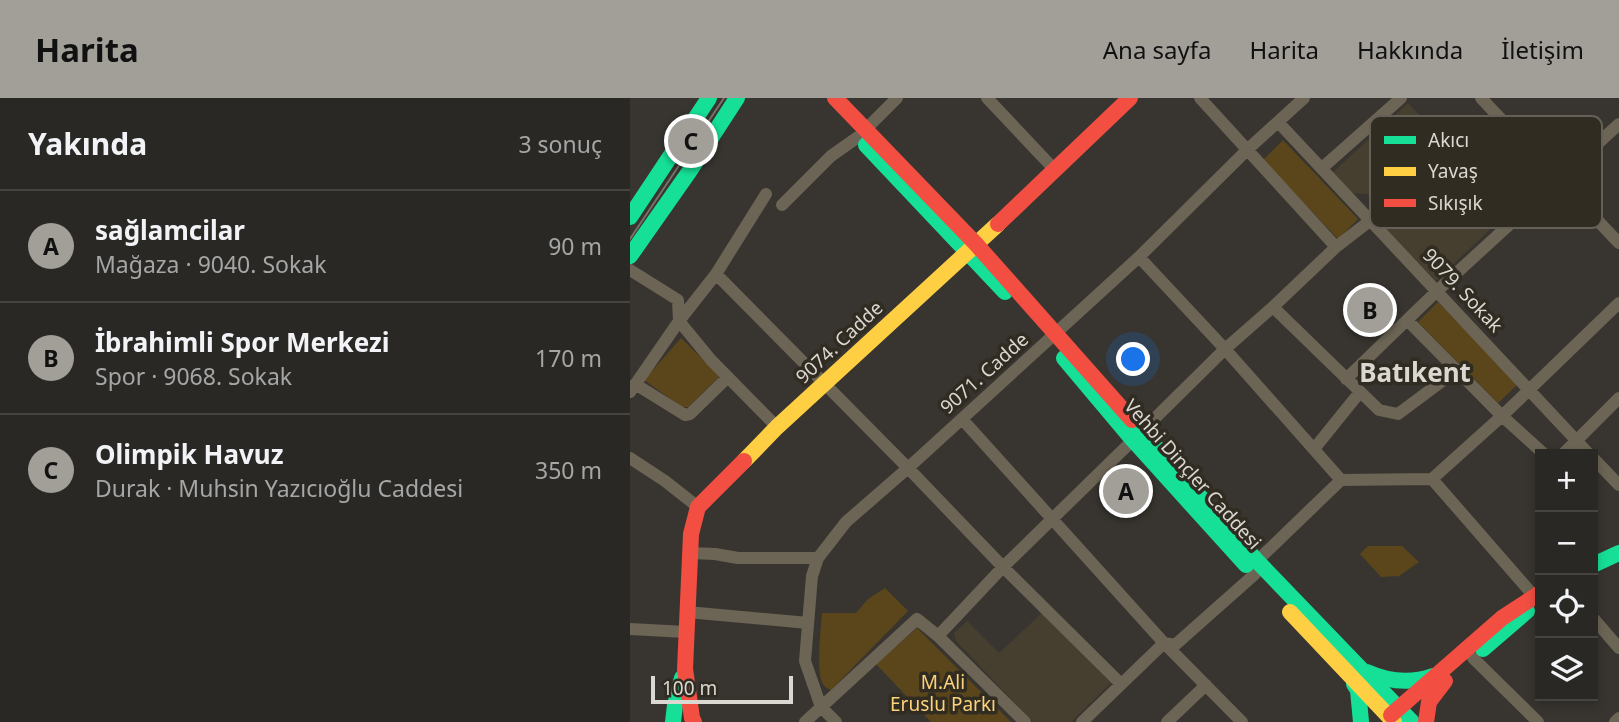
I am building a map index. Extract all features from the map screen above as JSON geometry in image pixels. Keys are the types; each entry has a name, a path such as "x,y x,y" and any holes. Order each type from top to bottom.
{"street":[{"path":"630,217 709,98"},
{"path":"630,256 690,172 737,98"},
{"path":"821,98 862,133"},
{"path":"835,98 862,133"},
{"path":"782,205 831,156 862,133 897,98"},
{"path":"987,98 1054,169"},
{"name":"9074. Cadde","path":"698,507 777,427 1130,98"},
{"path":"1200,98 1335,247"},
{"name":"9071. Cadde","path":"836,722 821,707 805,661 812,576 818,558 846,522 1139,257 1247,150 1304,98"},
{"path":"1381,116 1401,98"},
{"path":"1481,98 1498,116"},
{"name":"9079. Sokak","path":"1278,122 1370,219"},
{"path":"1602,139 1619,124"},
{"path":"1322,168 1370,125"},
{"name":"Vehbi Dinçler Caddesi","path":"862,133 972,248 1256,568 1398,719"},
{"path":"728,377 690,414 685,415 633,388 678,321 716,274 766,194"},
{"path":"938,636 1003,567 1225,349 1335,247 1370,221"},
{"path":"1602,225 1619,243"},
{"name":"9079. Sokak","path":"1379,228 1584,449"},
{"path":"1346,379 1505,228"},
{"path":"1139,257 1341,480"},
{"path":"630,270 678,300 678,321 711,360 777,427"},
{"path":"716,274 1121,684"},
{"path":"1164,643 1175,645 1256,568 1341,480 1432,479 1619,303"},
{"path":"1273,307 1379,410 1398,414 1457,370"},
{"path":"1407,320 1538,449"},
{"path":"1314,449 1360,392"},
{"path":"1569,449 1619,398"},
{"path":"962,419 1164,643 1242,722"},
{"path":"630,458 698,507 691,534 685,669 693,720"},
{"name":"9079. Sokak","path":"1598,463 1619,485"},
{"path":"1432,479 1535,594"},
{"path":"690,553 738,558 818,558"},
{"path":"1598,563 1619,553"},
{"path":"1595,575 1619,564"},
{"path":"1398,719 1502,618 1535,599"},
{"path":"1353,670 1381,680 1420,681 1443,676 1473,658 1535,601"},
{"path":"687,612 808,623"},
{"path":"805,722 918,619 1025,722"},
{"path":"1598,624 1619,648"},
{"path":"630,628 686,632"},
{"path":"1082,722 1164,643"},
{"path":"1473,658 1538,722"},
{"path":"673,722 685,669"},
{"path":"1353,670 1361,722"},
{"path":"1426,722 1429,702 1443,676"},
{"path":"1167,722 1206,685"},
{"path":"673,722 681,715 693,720"},
{"path":"1615,722 1619,718"}],"shaded area":[{"path":"1408,103 1421,116 1394,116"},
{"path":"1370,138 1370,195 1351,193 1332,173"},
{"path":"1385,228 1491,228 1436,281"},
{"path":"1043,612 1111,683 1071,722 1033,722 956,641 954,633 967,621 999,653"}],"green space":[{"path":"1283,140 1358,219 1338,239 1263,160"},
{"path":"1438,302 1518,384 1498,403 1418,322"},
{"path":"681,338 720,376 688,407 682,407 644,380"},
{"path":"1368,546 1402,546 1419,562 1399,576 1381,577 1360,554"},
{"path":"885,588 908,611 831,690 827,688 822,682 819,668 822,613 856,613 868,599"},
{"name":"M.Ali Eruslu Parkı","path":"917,628 1011,722 931,722 876,664"}],"tram line":[{"path":"630,239 724,98"}],"traffic: fast":[{"path":"630,217 709,98"},
{"path":"630,256 737,98"},
{"path":"866,145 1005,292"},
{"path":"1064,358 1133,440 1246,565"},
{"path":"1132,420 1257,561 1412,722"},
{"path":"1598,563 1619,553"},
{"path":"1483,649 1527,611"},
{"path":"1367,672 1400,681 1433,676"},
{"path":"673,722 682,678"},
{"path":"1354,684 1358,690 1361,722"}],"traffic: slow":[{"path":"744,461 777,427 998,224"},
{"path":"1290,612 1394,722"}],"traffic: jam":[{"path":"835,98 976,244 1132,420"},
{"path":"998,224 1130,98"},
{"path":"694,722 685,669 691,534 698,507 744,461"},
{"path":"1391,715 1502,618 1535,596"},
{"path":"1426,722 1429,702 1445,681"}],"place":[{"name":"Olimpik Havuz","path":"691,141"},
{"name":"İbrahimli Spor Merkezi","path":"1370,310"},
{"name":"sağlamcilar","path":"1126,491"}],"district":[{"name":"Batıkent","path":"1415,372"}]}
